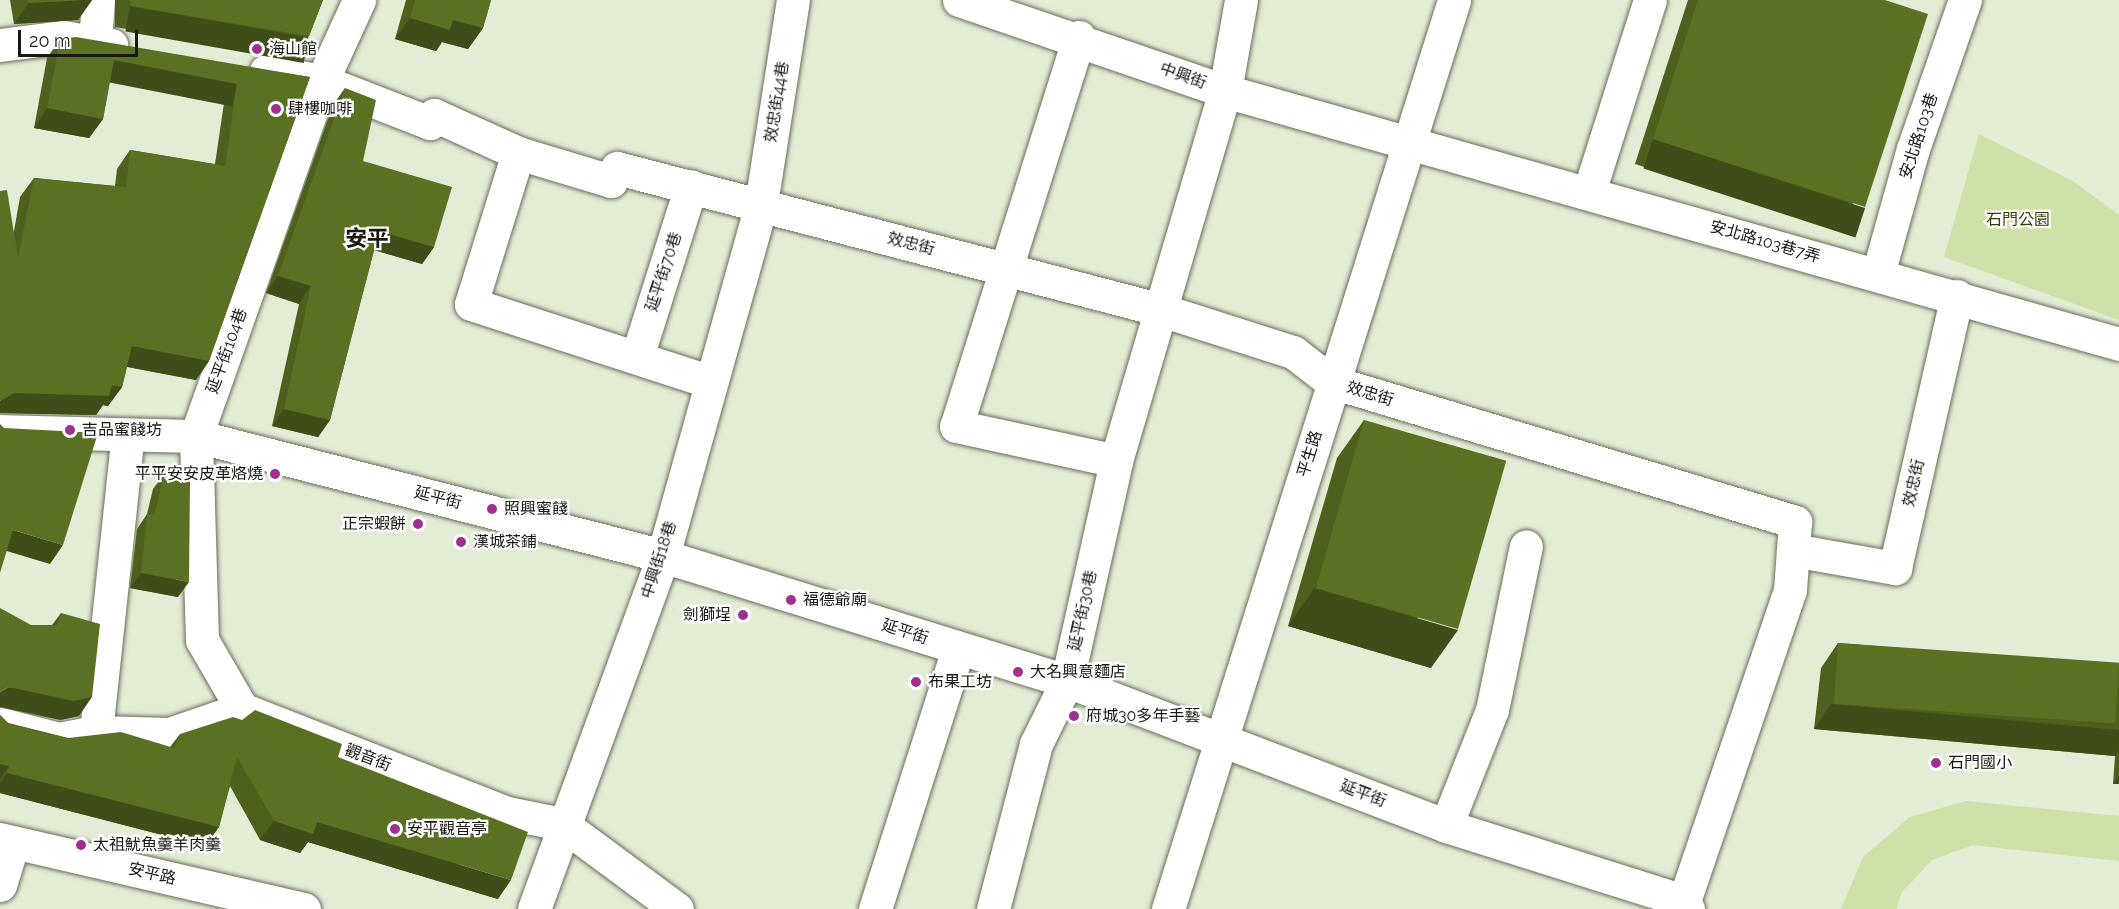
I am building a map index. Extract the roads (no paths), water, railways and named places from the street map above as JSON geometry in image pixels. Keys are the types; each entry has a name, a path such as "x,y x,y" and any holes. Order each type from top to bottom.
{"street":[{"path":"95,43 98,0"},
{"name":"延平街104巷","path":"242,709 202,640 196,436 322,81 359,0"},
{"name":"效忠街44巷","path":"761,204 793,0"},
{"name":"延平街30巷","path":"993,909 1036,744 1067,681 1116,461 1158,309 1226,92 1241,0"},
{"name":"平生路","path":"1168,909 1454,0"},
{"path":"1588,192 1650,0"},
{"name":"安北路103巷","path":"1878,274 1913,149 1965,0"},
{"name":"中興街","path":"978,2 1226,92 1411,141"},
{"path":"1079,37 1004,268 956,426 1116,461"},
{"path":"0,45 63,38 141,50"},
{"name":"效忠街","path":"231,66 322,81 430,123 434,115 518,153 611,181 617,168 1158,309 1293,352 1332,382 1795,522 1790,590 1686,905"},
{"name":"安北路103巷7弄","path":"1411,141 2119,344"},
{"path":"518,153 471,304 711,382"},
{"name":"延平街70巷","path":"637,357 691,186"},
{"name":"中興街18巷","path":"534,909 562,824 663,556 761,204"},
{"name":"效忠街","path":"1793,550 1895,568 1957,296"},
{"name":"延平街","path":"0,431 196,436 663,556 1067,681 1446,826 1686,905"},
{"path":"96,732 128,435"},
{"path":"1446,826 1492,710 1526,546"},
{"path":"875,909 958,649"},
{"path":"0,724 59,739 96,732 169,734 242,709"},
{"name":"觀音街","path":"242,709 507,813 562,824 677,909"},
{"path":"0,885 7,841"},
{"name":"安平路","path":"7,841 304,909"}],"place":[{"name":"海山館","path":"257,49"},
{"name":"肆樓咖啡","path":"276,109"},
{"name":"吉品蜜餞坊","path":"70,430"},
{"name":"平平安安皮革烙燒","path":"275,474"},
{"name":"照興蜜餞","path":"492,509"},
{"name":"正宗蝦餅","path":"418,524"},
{"name":"漢城茶鋪","path":"461,542"},
{"name":"福德爺廟","path":"791,600"},
{"name":"劍獅埕","path":"743,615"},
{"name":"大名興意麵店","path":"1018,672"},
{"name":"布果工坊","path":"916,682"},
{"name":"府城30多年手藝","path":"1074,716"},
{"name":"石門國小","path":"1936,763"},
{"name":"安平觀音亭","path":"395,829"},
{"name":"太祖魷魚羹羊肉羹","path":"81,845"}],"district":[{"name":"安平","path":"367,239"}],"park label":[{"name":"石門公園","path":"2018,220"}]}
